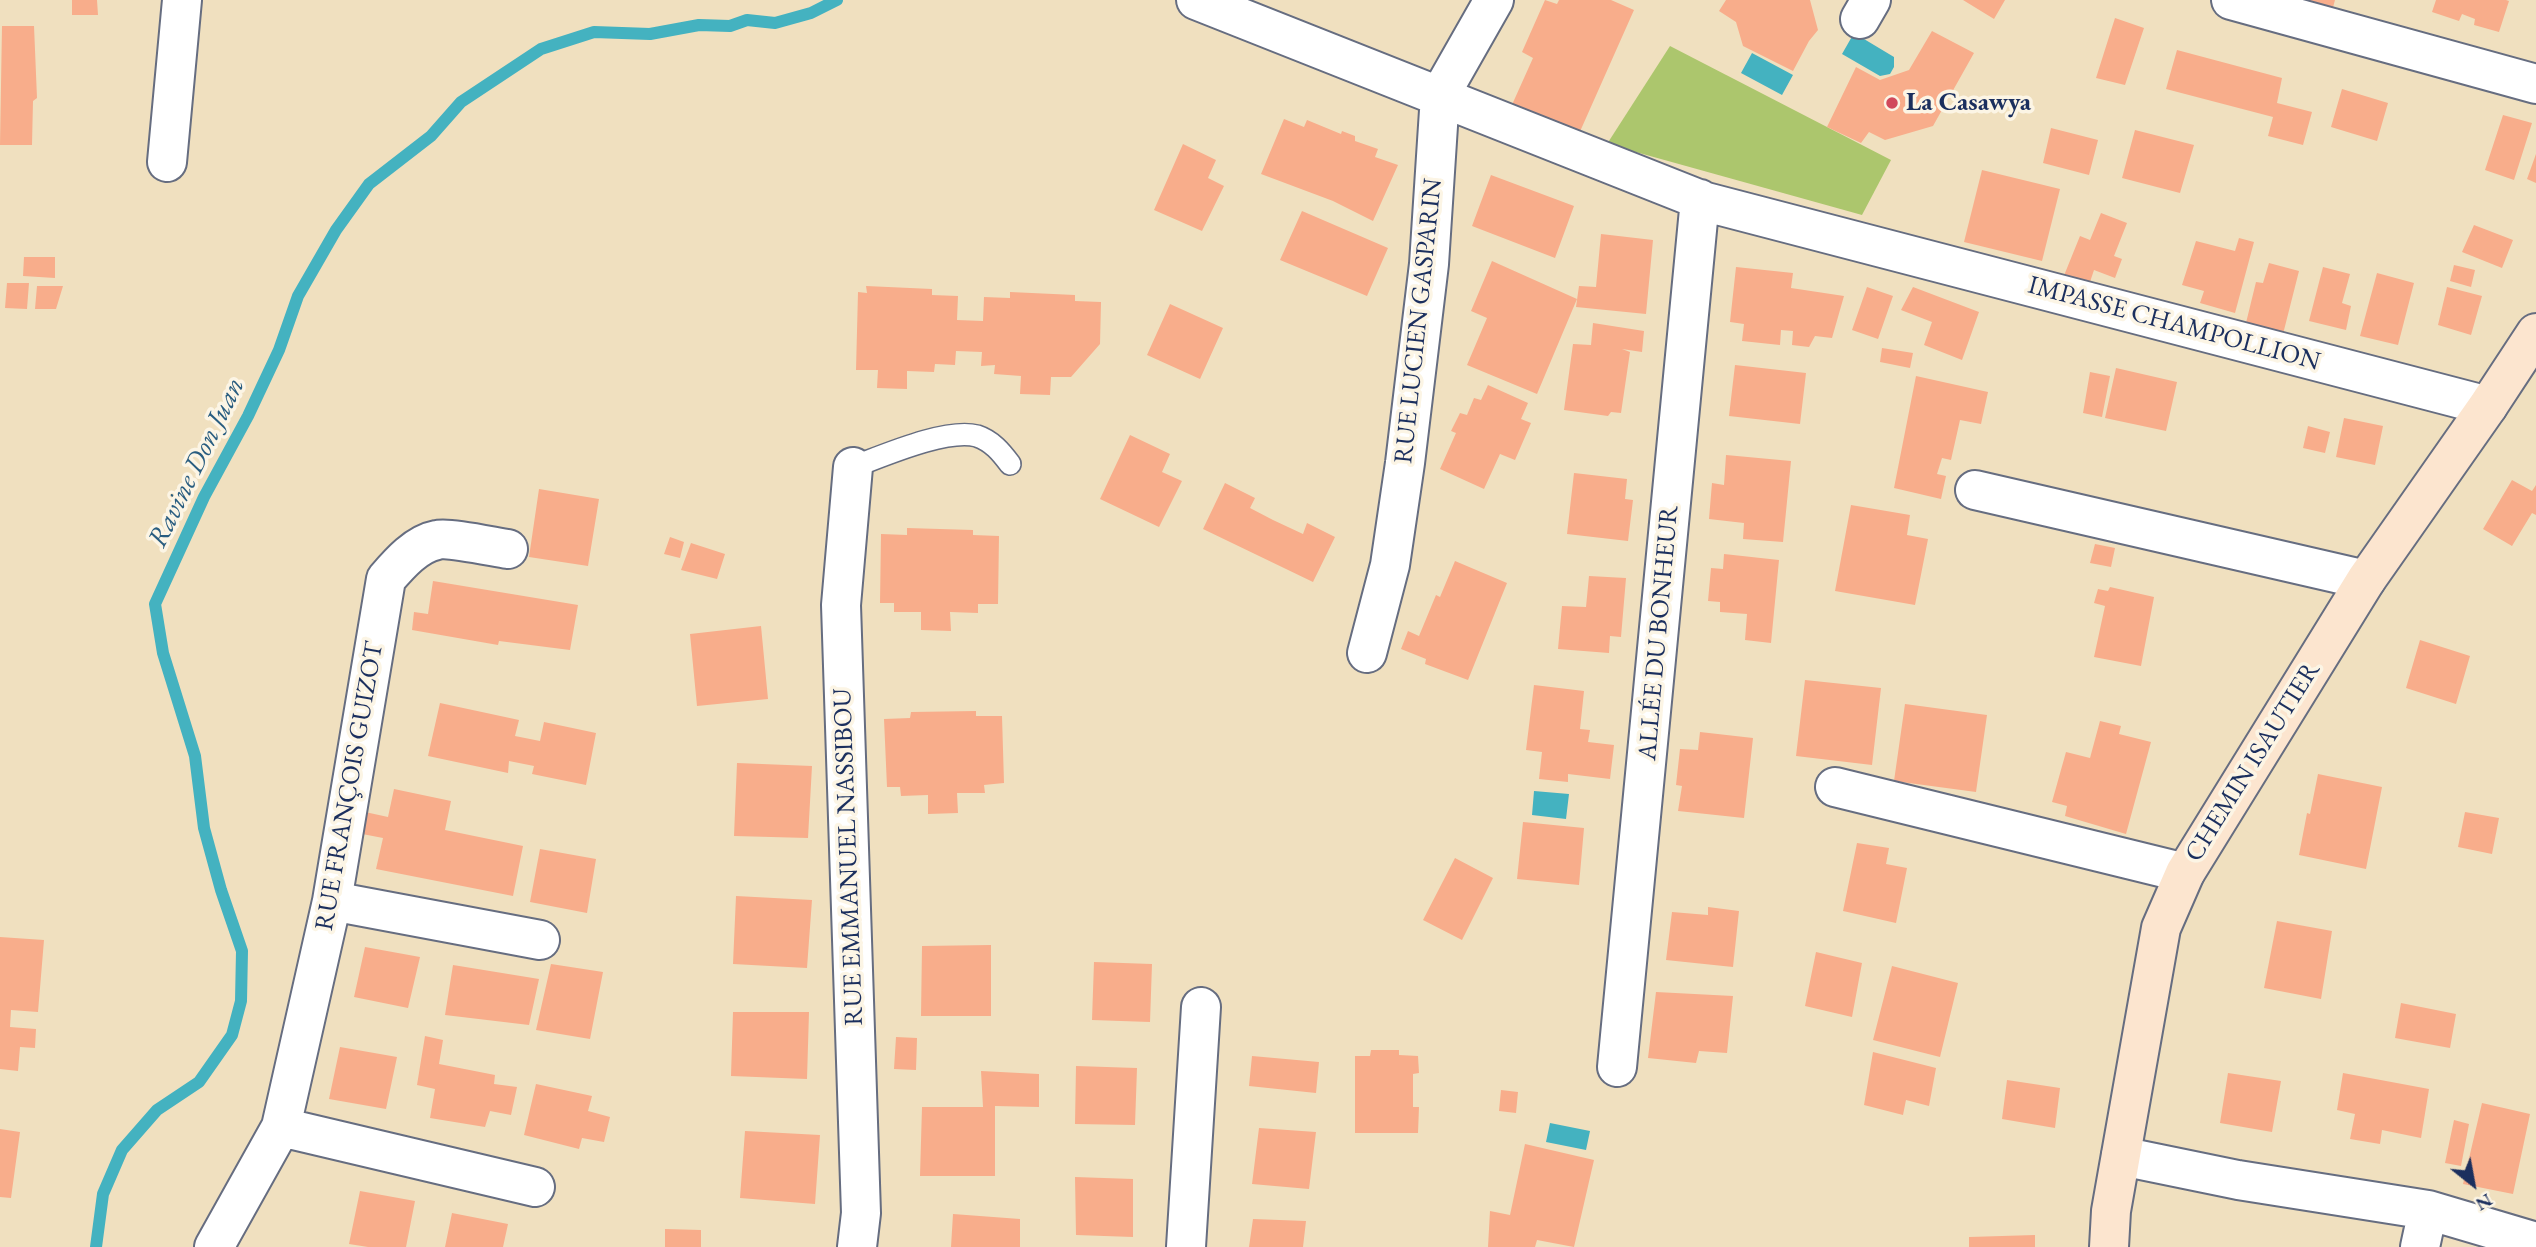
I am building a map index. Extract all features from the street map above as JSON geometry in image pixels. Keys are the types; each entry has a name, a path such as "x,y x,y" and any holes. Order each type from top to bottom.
{"main road":[{"name":"CHEMIN ISAUTIER","path":"2109,1247 2111,1211 2161,928 2185,873 2365,580 2536,333"}],"street":[{"path":"167,162 182,0"},
{"path":"1196,0 1700,199"},
{"name":"RUE LUCIEN GASPARIN","path":"1367,653 1390,565 1406,450 1429,264 1440,95 1494,0"},
{"path":"2231,0 2536,84"},
{"name":"IMPASSE CHAMPOLLION","path":"1700,199 2488,406"},
{"name":"ALLÉE DU BONHEUR","path":"1618,1067 1700,199"},
{"name":"RUE EMMANUEL NASSIBOU","path":"853,467 841,605 861,1213 857,1247"},
{"path":"1975,490 2365,580"},
{"name":"RUE FRANÇOIS GUIZOT","path":"214,1247 281,1127 332,901 386,579 399,563 438,539 508,549"},
{"path":"1835,787 2185,873"},
{"path":"332,901 540,940"},
{"path":"1186,1247 1201,1007"},
{"path":"281,1127 535,1187"},
{"path":"2120,1156 2238,1180 2428,1210 2536,1242"},
{"path":"2420,1247 2428,1210"}],"lane":[{"path":"853,467 941,437 976,436 997,447 1010,464"}],"green space":[{"path":"1670,46 1891,160 1862,215 1607,144"}],"water":[{"path":"1854,33 1894,57 1894,67 1890,74 1880,76 1842,54"},
{"path":"1752,53 1793,75 1782,95 1741,73"},
{"path":"1534,791 1569,794 1566,819 1532,815"},
{"path":"1550,1123 1590,1131 1586,1150 1546,1142"}],"building":[{"path":"72,0 97,0 98,15 72,15"},
{"path":"1545,0 1557,4 1559,0 1611,0 1634,10 1578,136 1511,107 1533,58 1522,52"},
{"path":"1726,0 1810,0 1818,30 1793,71 1743,46 1736,22 1719,11"},
{"path":"1963,0 2005,0 1994,19"},
{"path":"2264,0 2335,0 2329,22"},
{"path":"2436,0 2509,1 2499,32 2474,25 2475,19 2462,14 2459,21 2432,12"},
{"path":"2115,18 2144,28 2125,85 2096,78"},
{"path":"2,26 34,26 37,98 33,101 32,145 0,145"},
{"name":"La Casawya","path":"1932,31 1974,53 1933,126 1885,140 1869,132 1861,143 1827,127 1856,67 1880,80 1909,70"},
{"path":"2177,50 2282,78 2277,103 2312,112 2303,145 2268,136 2273,117 2166,89"},
{"path":"2342,89 2388,103 2377,141 2331,127"},
{"path":"2503,115 2532,123 2514,180 2485,170"},
{"path":"1284,119 1304,127 1307,120 1341,134 1342,131 1355,136 1355,141 1378,149 1375,157 1398,165 1373,221 1333,201 1261,174"},
{"path":"2051,128 2098,140 2089,175 2043,163"},
{"path":"2135,130 2194,145 2180,193 2122,178"},
{"path":"1183,144 1216,160 1208,178 1224,186 1202,231 1154,210"},
{"path":"2536,154 2536,183 2527,179"},
{"path":"1982,170 2060,189 2042,261 1964,242"},
{"path":"1491,175 1574,206 1555,258 1472,226"},
{"path":"1302,211 1388,248 1367,296 1280,260"},
{"path":"2101,213 2127,223 2114,256 2122,259 2115,278 2094,270 2088,288 2063,278 2080,236 2090,240"},
{"path":"2474,225 2513,240 2502,268 2462,252"},
{"path":"1601,234 1653,240 1646,314 1576,307 1579,286 1596,287"},
{"path":"2239,238 2254,242 2235,313 2200,303 2204,291 2182,285 2196,241 2235,251"},
{"path":"24,257 55,257 55,278 23,276"},
{"path":"1492,261 1577,299 1537,394 1467,365 1487,318 1471,311"},
{"path":"2269,263 2299,271 2282,338 2245,327 2256,282 2263,283"},
{"path":"2454,265 2475,270 2471,287 2450,281"},
{"path":"1736,267 1793,273 1791,288 1844,296 1832,338 1815,336 1809,347 1792,345 1793,331 1781,330 1780,345 1742,341 1744,324 1730,322"},
{"path":"2323,267 2350,274 2342,303 2351,306 2346,330 2309,321"},
{"path":"2377,273 2414,283 2398,345 2360,336"},
{"path":"7,283 29,283 27,309 5,308"},
{"path":"37,286 63,286 56,309 35,309"},
{"path":"866,286 932,289 932,295 958,296 957,320 983,321 984,297 1010,298 1010,292 1075,295 1075,301 1101,302 1100,344 1071,377 1051,377 1050,395 1020,394 1021,376 994,374 995,365 981,366 982,352 956,351 955,365 935,364 934,372 907,371 907,389 877,388 878,370 856,370 858,292 867,293"},
{"path":"1867,287 1893,296 1878,339 1852,330"},
{"path":"1913,287 1979,312 1962,360 1924,345 1932,322 1901,310"},
{"path":"2447,287 2482,296 2471,335 2438,325"},
{"path":"1170,304 1223,328 1200,379 1147,355"},
{"path":"1593,323 1644,331 1642,352 1622,349 1630,352 1621,413 1611,412 1608,416 1564,410 1573,344 1591,345"},
{"path":"1882,348 1913,353 1910,368 1880,362"},
{"path":"1735,365 1806,373 1800,424 1729,416"},
{"path":"2116,368 2177,382 2166,431 2105,418"},
{"path":"2090,372 2110,376 2102,417 2083,413"},
{"path":"1916,376 1988,392 1981,424 1960,420 1951,460 1942,458 1937,474 1946,476 1941,499 1894,488"},
{"path":"1488,385 1528,403 1521,419 1531,423 1515,460 1500,454 1484,489 1440,469 1456,433 1451,431 1460,413 1467,415 1474,398 1481,400"},
{"path":"2344,418 2383,426 2375,465 2336,457"},
{"path":"2308,426 2330,432 2325,453 2303,448"},
{"path":"1130,435 1170,454 1162,472 1182,481 1159,527 1100,499"},
{"path":"1726,455 1791,461 1783,542 1743,539 1744,523 1709,519 1712,483 1724,485"},
{"path":"1574,473 1627,479 1625,499 1633,500 1628,541 1567,534"},
{"path":"2512,480 2532,491 2536,485 2536,515 2532,513 2512,546 2483,529"},
{"path":"1225,483 1255,498 1250,508 1273,520 1303,534 1307,523 1335,537 1313,582 1203,529"},
{"path":"539,489 599,499 588,566 529,557"},
{"path":"1851,505 1910,515 1907,535 1928,539 1915,605 1835,591"},
{"path":"907,528 973,530 973,535 999,536 998,604 978,604 978,613 950,612 951,631 921,630 921,612 894,612 894,603 880,603 881,534 907,535"},
{"path":"670,537 684,542 680,558 664,554"},
{"path":"691,543 725,554 717,579 681,570"},
{"path":"2095,544 2115,548 2111,567 2090,563"},
{"path":"1724,554 1779,560 1771,643 1745,640 1747,614 1720,612 1720,602 1708,601 1711,568 1723,569"},
{"path":"1455,561 1507,583 1468,680 1425,664 1426,659 1401,649 1408,631 1419,636 1436,595 1440,597"},
{"path":"1589,576 1626,578 1621,637 1610,636 1609,653 1558,649 1562,606 1586,607"},
{"path":"433,581 578,605 570,650 499,641 498,645 412,630 414,612 428,614"},
{"path":"2110,587 2154,597 2141,666 2094,657 2105,606 2094,603 2098,589 2108,591"},
{"path":"761,626 768,699 697,706 690,634"},
{"path":"2420,640 2470,656 2456,704 2406,688"},
{"path":"1805,680 1881,688 1872,765 1796,756"},
{"path":"1534,685 1584,691 1580,729 1590,730 1588,742 1614,745 1610,779 1568,774 1568,782 1539,779 1542,752 1526,750"},
{"path":"440,703 519,720 515,736 540,741 544,722 596,733 586,785 532,774 534,766 509,761 508,773 428,756"},
{"path":"1905,704 1987,715 1976,792 1894,781"},
{"path":"976,711 976,716 1002,716 1004,783 984,785 985,793 957,793 958,813 928,814 928,795 901,796 900,787 887,787 884,719 910,718 911,712"},
{"path":"2100,721 2121,726 2119,734 2151,742 2126,834 2065,816 2067,806 2052,802 2066,752 2090,758"},
{"path":"1700,732 1753,738 1744,818 1678,811 1682,786 1676,785 1680,749 1698,750"},
{"path":"737,763 812,766 808,838 734,836"},
{"path":"2318,774 2382,787 2366,869 2299,855"},
{"path":"394,789 451,801 445,830 523,846 513,896 376,869 383,838 352,832 356,810 388,817"},
{"path":"2465,812 2499,818 2492,854 2458,847"},
{"path":"1523,822 1584,828 1579,885 1517,879"},
{"path":"1857,843 1889,848 1886,864 1907,868 1896,923 1843,911"},
{"path":"540,849 596,859 587,913 530,902"},
{"path":"1455,858 1493,878 1462,940 1423,920"},
{"path":"736,896 812,900 807,968 733,964"},
{"path":"1708,907 1739,911 1733,967 1666,960 1672,912 1708,915"},
{"path":"2277,921 2332,931 2321,999 2264,988"},
{"path":"0,937 44,940 38,1012 11,1010 10,1027 36,1029 35,1048 20,1047 18,1071 0,1069"},
{"path":"991,945 991,1016 921,1016 922,946"},
{"path":"365,947 420,957 408,1008 354,997"},
{"path":"1816,952 1862,963 1852,1017 1805,1006"},
{"path":"1094,962 1152,964 1150,1022 1092,1020"},
{"path":"551,964 603,972 590,1039 536,1030"},
{"path":"453,965 539,979 529,1025 445,1015"},
{"path":"1892,966 1958,983 1940,1057 1873,1040"},
{"path":"1656,992 1733,996 1727,1053 1699,1051 1696,1063 1648,1058"},
{"path":"2401,1003 2456,1014 2450,1048 2395,1038"},
{"path":"733,1012 809,1012 807,1079 731,1076"},
{"path":"425,1036 443,1040 439,1064 495,1075 494,1084 517,1087 511,1115 490,1111 485,1127 430,1118 435,1089 417,1085"},
{"path":"896,1037 917,1038 916,1070 894,1069"},
{"path":"340,1047 397,1057 386,1109 329,1099"},
{"path":"1371,1050 1399,1050 1399,1055 1418,1056 1419,1073 1413,1074 1413,1107 1419,1107 1418,1133 1355,1133 1355,1056 1370,1056"},
{"path":"1873,1052 1936,1068 1929,1106 1906,1100 1903,1115 1864,1105"},
{"path":"1252,1056 1319,1062 1316,1093 1249,1086"},
{"path":"1076,1066 1137,1068 1135,1125 1075,1124"},
{"path":"981,1071 1039,1074 1039,1107 995,1106 995,1176 920,1176 922,1107 983,1107"},
{"path":"2228,1073 2281,1081 2272,1132 2220,1123"},
{"path":"2343,1073 2429,1089 2421,1138 2382,1130 2380,1144 2350,1139 2355,1114 2337,1110"},
{"path":"2007,1080 2060,1088 2055,1128 2002,1119"},
{"path":"536,1084 592,1096 588,1111 610,1117 604,1142 582,1138 579,1149 524,1135"},
{"path":"1501,1090 1518,1092 1516,1113 1499,1111"},
{"path":"2482,1103 2530,1114 2513,1194 2463,1184"},
{"path":"2454,1120 2469,1124 2461,1166 2445,1163"},
{"path":"1259,1128 1316,1132 1309,1189 1252,1184"},
{"path":"0,1129 20,1132 11,1198 0,1197"},
{"path":"745,1131 820,1135 815,1204 740,1198"},
{"path":"1525,1144 1594,1160 1574,1247 1537,1240 1535,1247 1488,1247 1490,1211 1510,1215"},
{"path":"1075,1177 1133,1179 1133,1237 1076,1235"},
{"path":"360,1191 415,1201 406,1247 349,1244"},
{"path":"452,1213 508,1224 503,1247 445,1247"},
{"path":"953,1214 1020,1219 1020,1247 951,1247"},
{"path":"1253,1219 1306,1221 1303,1247 1249,1247"},
{"path":"665,1229 701,1230 701,1247 665,1247"},
{"path":"2035,1235 2035,1247 1969,1247 1969,1237"}],"waterway":[{"name":"Ravine Don Juan","path":"96,1247 103,1194 122,1150 157,1110 199,1082 232,1035 241,1001 242,951 204,828 195,756 163,653 155,604 204,497 248,416 279,350 298,296 336,230 369,184 431,136 461,102 541,49 594,32 650,34 699,25 730,26 747,20 775,23 811,13 837,0"}],"place":[{"name":"La Casawya","path":"1892,103"}]}
